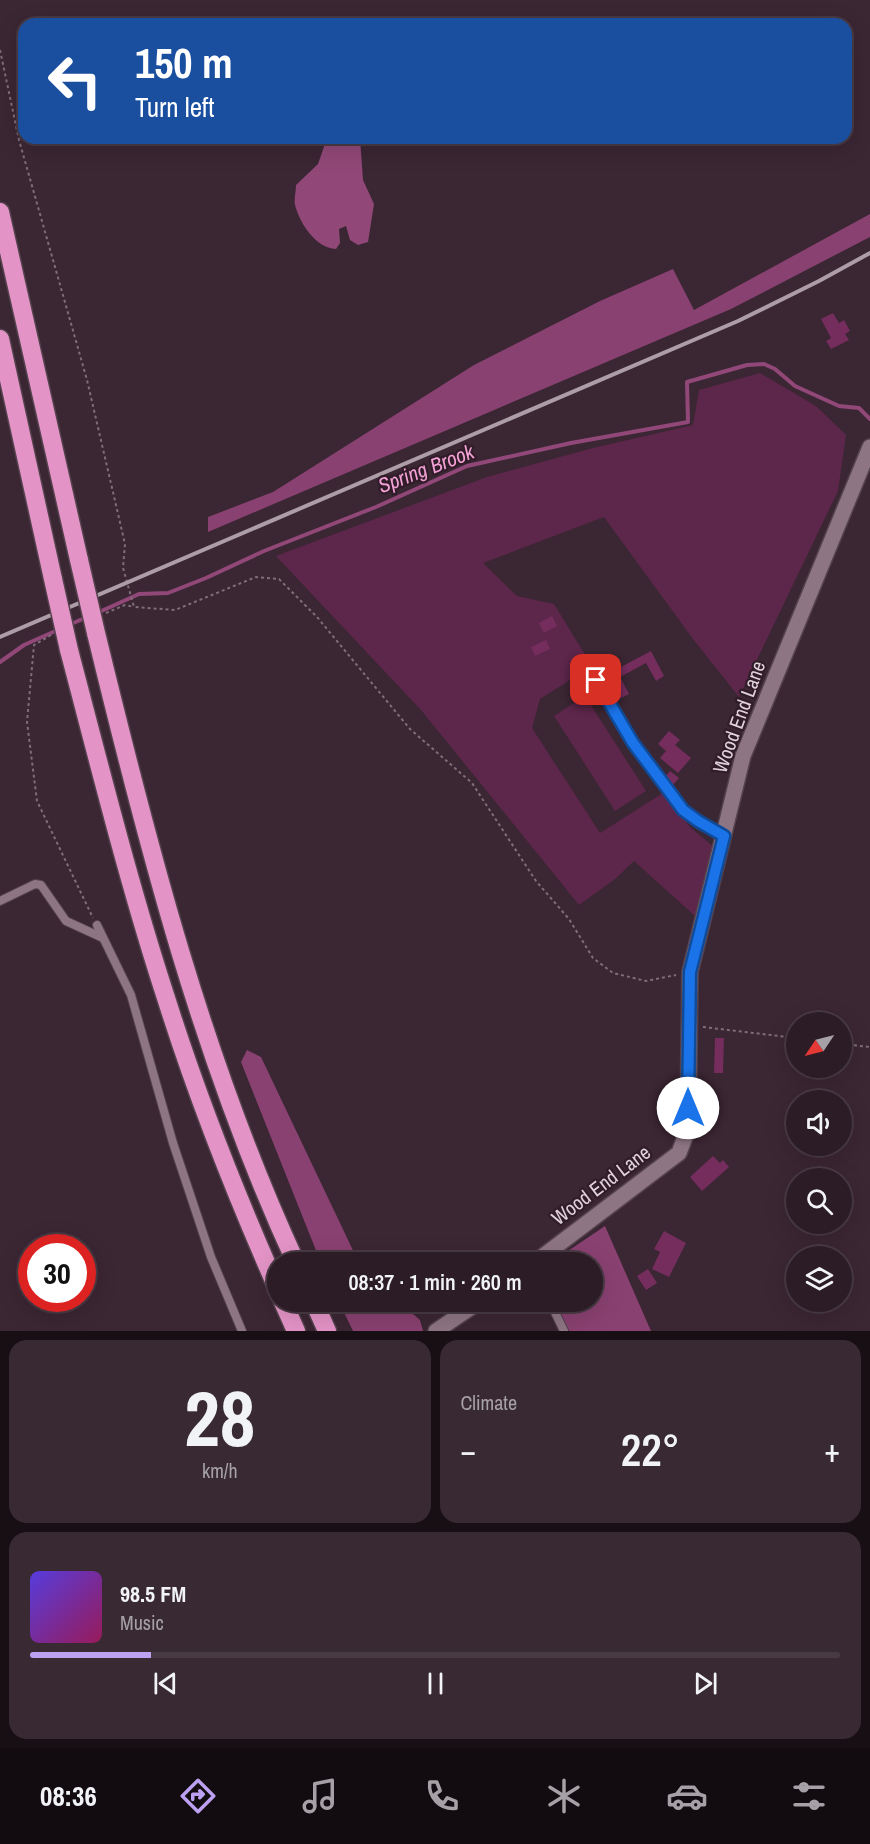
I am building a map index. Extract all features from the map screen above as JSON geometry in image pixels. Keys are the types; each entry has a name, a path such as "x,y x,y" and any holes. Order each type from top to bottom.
{"highway":[{"path":"0,212 79,560 138,805 194,994 249,1151 291,1252"},
{"path":"0,339 69,650 130,879 166,1001 216,1141 267,1264"},
{"path":"287,1312 296,1331"},
{"path":"318,1312 327,1331"}],"street":[{"name":"Wood End Lane","path":"548,1252 679,1153 688,1129 690,972 743,756 870,447"},
{"path":"436,1331 464,1312"}],"lane":[{"path":"596,680 633,743 683,810 724,836"},
{"path":"0,901 35,884 41,885 66,921 103,938"},
{"path":"97,926 131,994 173,1143 211,1257 243,1331"},
{"path":"555,1312 564,1331"}],"path":[{"path":"0,50 18,135"},
{"path":"20,144 89,391 125,543 123,568 134,607 175,610 256,577 279,579 317,617 410,729 472,783 536,881 569,919 593,958 613,973 646,981 690,972"},
{"path":"34,645 27,722 36,801 97,926"},
{"path":"689,1025 786,1037"},
{"path":"852,1045 870,1047"}],"shaded area":[{"path":"325,144 360,144 363,180 374,204 368,242 358,245 350,240 346,226 339,229 340,243 336,249 329,248 316,240 305,227 295,203 296,185 318,164"},
{"path":"870,214 870,237 731,309 208,532 208,517 273,492 474,365 600,301 673,269 694,310"},
{"path":"760,373 816,406 846,435 838,491 739,697 693,639 604,517 483,563 517,596 554,604 592,666 540,699 532,728 600,833 663,793 691,828 715,848 695,916 634,861 615,879 579,905 421,710 276,556 487,477 593,448 693,425 699,390"},
{"path":"585,696 646,791 615,811 554,716"},
{"path":"247,1050 261,1057 354,1252 317,1252 241,1062"},
{"path":"605,1226 651,1331 569,1331 559,1312 603,1312 603,1252 566,1252"},
{"path":"344,1312 411,1312 420,1320 423,1331 353,1331"}],"building":[{"path":"833,313 839,323 844,320 850,331 845,334 849,340 831,349 826,341 831,338 821,319"},
{"path":"552,616 557,626 544,633 539,623"},
{"path":"546,640 550,649 535,656 531,647"},
{"path":"651,651 664,676 656,681 646,663 620,677 629,694 619,699 606,675"},
{"path":"669,731 680,740 675,745 691,758 678,773 660,758 666,751 658,744"},
{"path":"670,771 679,778 673,785 664,778"},
{"path":"715,1038 724,1038 723,1073 714,1073"},
{"path":"713,1156 720,1163 723,1160 729,1167 702,1191 690,1177"},
{"path":"664,1231 686,1243 669,1277 652,1269 660,1252 654,1249"},
{"path":"648,1269 657,1283 646,1290 637,1276"}],"waterway":[{"name":"Spring Brook","path":"97,613 139,594 168,593 206,578 264,551 376,507 467,466 571,443 688,422 687,382 747,365 764,364 775,369 795,386 839,406 859,408 870,419"},
{"name":"Spring Brook","path":"69,625 87,617"},
{"name":"Spring Brook","path":"0,662 24,645 60,629"}],"railway":[{"path":"0,637 738,321 870,253"}],"route":[{"path":"596,680 633,743 683,810 724,836 690,972 688,1108"}]}
